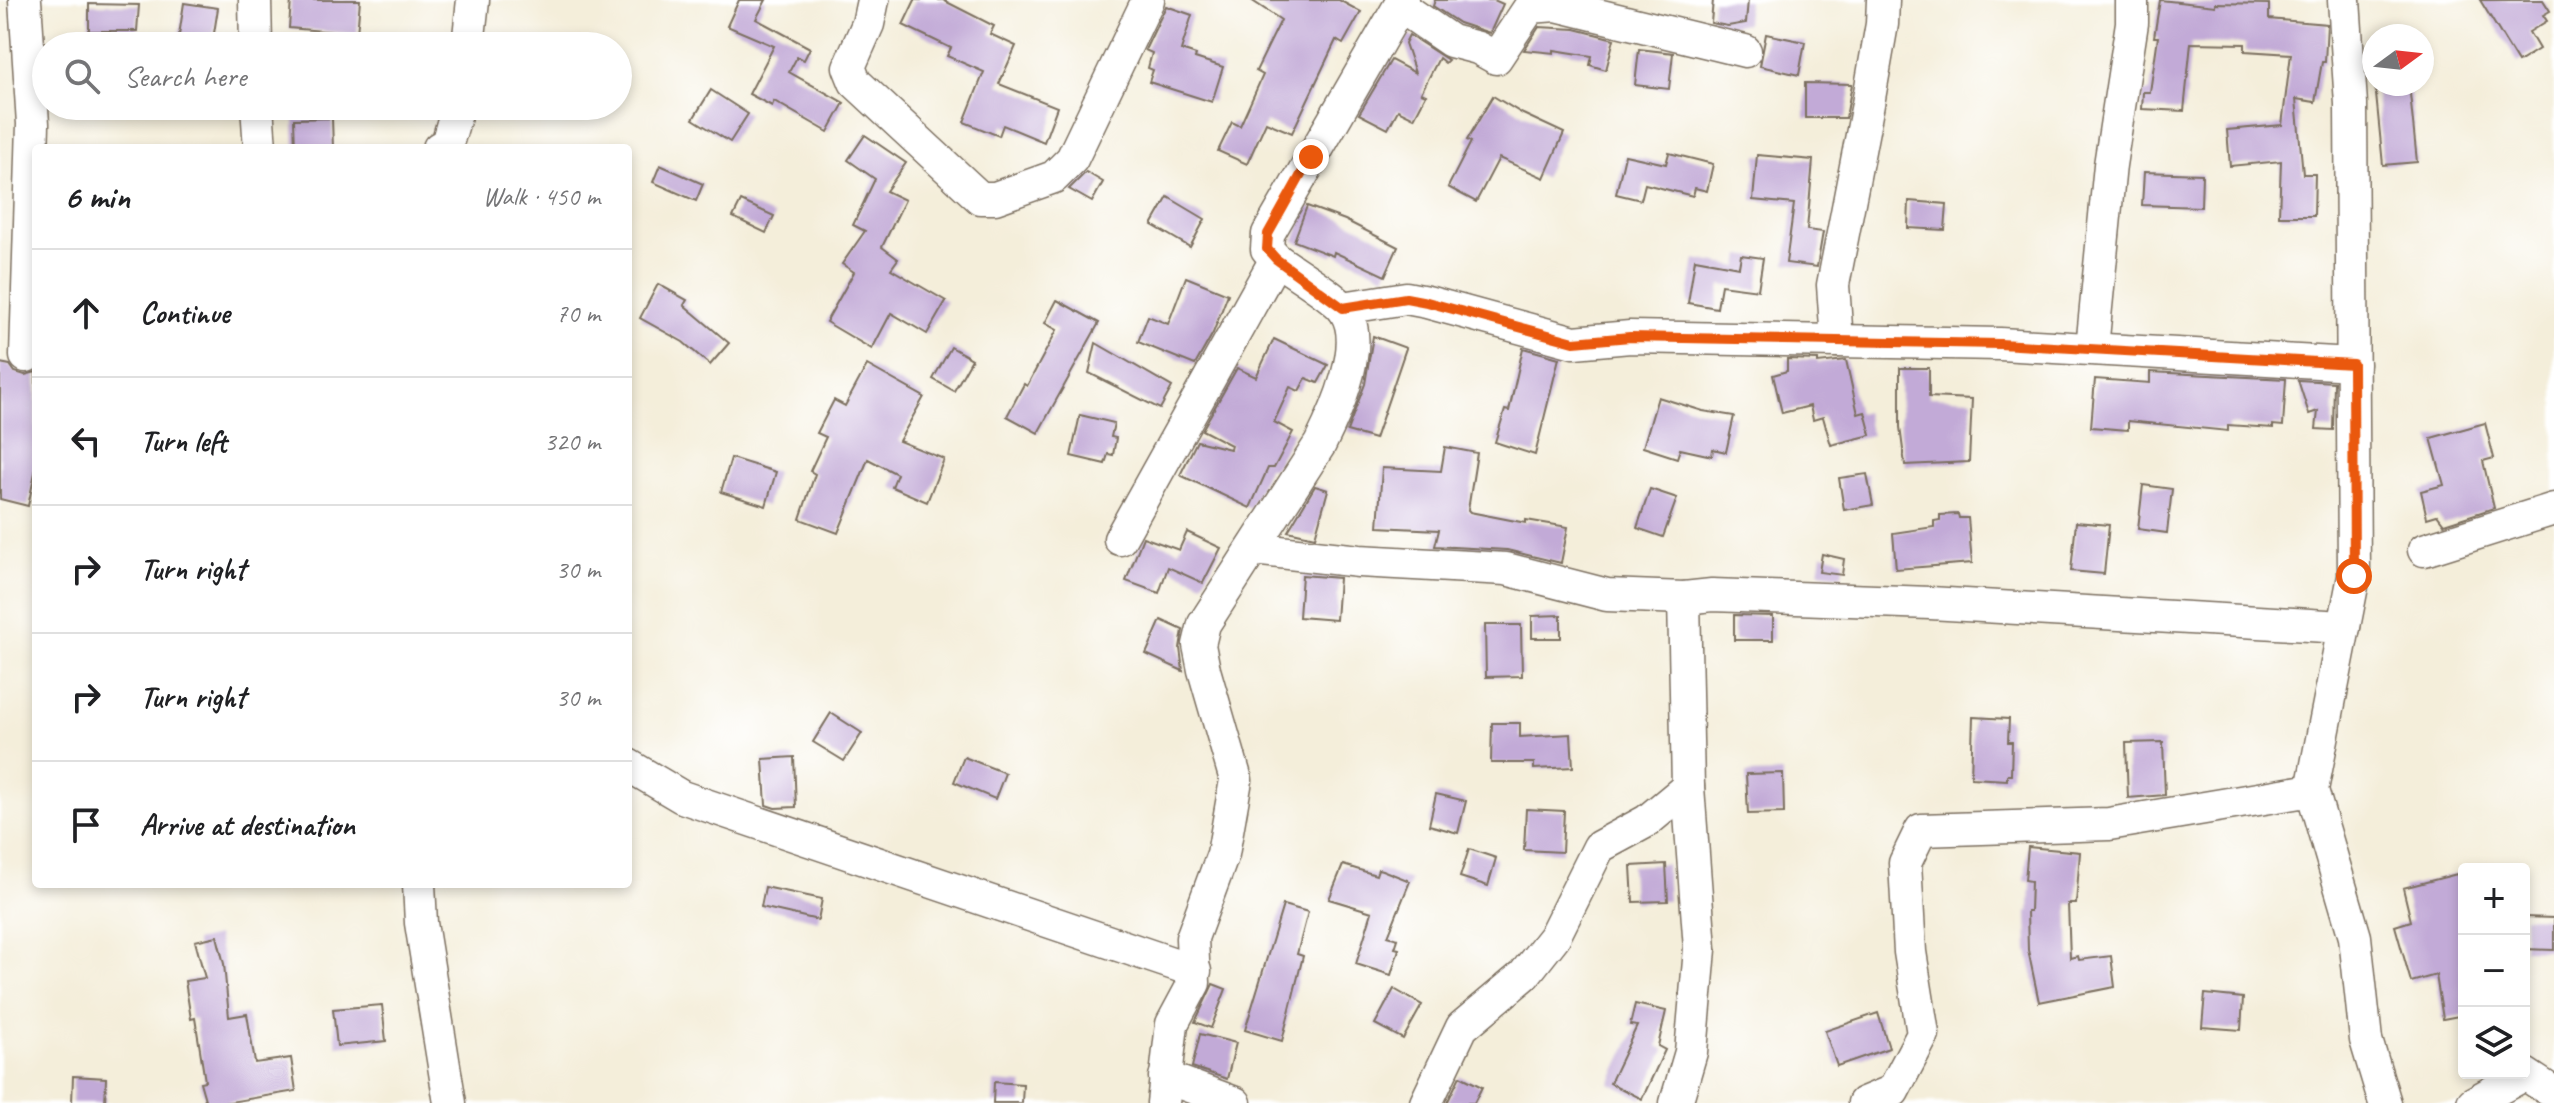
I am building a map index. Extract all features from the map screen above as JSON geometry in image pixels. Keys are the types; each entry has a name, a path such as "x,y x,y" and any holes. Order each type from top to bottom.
{"street":[{"path":"25,0 32,108"},
{"path":"255,0 256,32"},
{"path":"470,32 473,0"},
{"path":"873,0 868,24 849,67 855,82 980,198 995,198 1054,177 1072,159 1148,0"},
{"path":"1837,341 1833,285 1871,90 1883,0"},
{"path":"2092,348 2110,165 2132,23 2132,0"},
{"path":"2344,0 2351,104 2354,576 2312,790 2355,937 2366,1040 2385,1103"},
{"path":"1235,1103 1164,1090 1172,1024 1194,983 1192,938 1223,854 1236,780 1199,645 1204,624 1320,444 1332,420 1354,348 1353,326 1343,308 1276,259 1267,249 1268,234 1402,3 1451,41 1478,48 1496,58 1530,7 1556,5 1745,51"},
{"path":"21,355 33,120"},
{"path":"258,120 260,144"},
{"path":"447,144 454,120"},
{"path":"1120,539 1276,259"},
{"path":"1343,308 1406,298 1574,342 1630,337 2092,348 2353,364"},
{"path":"2424,550 2554,509"},
{"path":"1253,549 1359,561 1506,569 1607,595 1684,598 1712,595 1930,603 2344,627"},
{"path":"1676,1103 1691,1052 1700,949 1688,787 1684,598"},
{"path":"632,767 682,797 1195,971"},
{"path":"1426,1103 1462,1027 1524,975 1554,937 1599,847 1647,821 1688,787"},
{"path":"1864,1103 1893,1091 1923,1034 1910,952 1905,863 1921,830 2109,824 2312,790"},
{"path":"419,888 421,923 450,1103"},
{"path":"2473,1103 2525,1074 2554,1093"}],"building":[{"path":"291,0 360,0 357,32 289,28"},
{"path":"739,0 766,0 756,19 810,48 804,60 797,57 789,72 844,103 828,132 774,101 772,106 749,94 774,46 727,26"},
{"path":"915,0 943,0 994,26 990,34 1016,46 999,84 1057,107 1044,142 1003,125 999,136 964,122 984,72 947,56 951,48 903,25"},
{"path":"1251,0 1339,0 1361,12 1343,44 1336,40 1292,133 1266,122 1247,164 1218,151 1232,122 1240,126 1263,75 1256,71 1281,20"},
{"path":"1435,0 1494,0 1503,4 1490,33 1459,23 1433,6"},
{"path":"1713,0 1748,0 1746,23 1728,26 1711,23"},
{"path":"2160,0 2215,6 2215,3 2269,4 2269,19 2327,24 2325,62 2322,62 2315,102 2296,99 2303,174 2315,174 2314,216 2279,216 2281,161 2230,166 2227,130 2282,125 2291,54 2245,51 2245,44 2191,43 2184,111 2142,109 2143,92 2150,92"},
{"path":"2480,0 2543,0 2550,11 2543,15 2547,21 2529,32 2539,49 2518,62"},
{"path":"184,3 218,8 214,32 180,32"},
{"path":"89,4 139,5 137,31 89,31"},
{"path":"1166,6 1192,15 1181,50 1223,67 1212,102 1149,82 1153,70 1148,68 1152,53 1145,50"},
{"path":"1539,27 1575,29 1614,39 1606,70 1590,65 1592,56 1554,50 1554,53 1524,50"},
{"path":"1766,34 1805,42 1799,75 1760,66"},
{"path":"1409,35 1448,60 1445,63 1439,58 1421,93 1426,95 1414,118 1398,110 1388,129 1359,114 1391,60 1415,73 1405,43"},
{"path":"1639,49 1673,53 1669,89 1635,85"},
{"path":"1805,83 1852,84 1846,118 1805,118"},
{"path":"711,90 748,114 730,142 693,119"},
{"path":"1493,96 1564,133 1544,178 1499,158 1476,202 1448,187 1471,142 1467,140"},
{"path":"2376,96 2410,96 2417,162 2383,165"},
{"path":"294,120 332,120 333,144 295,144"},
{"path":"865,135 906,163 886,191 905,200 882,247 898,259 891,269 946,301 927,334 891,313 872,349 826,322 854,272 842,264 865,231 853,225 875,179 848,160"},
{"path":"1669,153 1713,164 1707,191 1695,188 1693,196 1645,184 1641,200 1616,194 1625,155 1666,164"},
{"path":"1757,155 1813,160 1807,230 1823,232 1817,267 1786,263 1794,204 1753,200"},
{"path":"660,165 703,184 696,201 653,182"},
{"path":"1086,172 1103,182 1092,202 1069,189"},
{"path":"2144,172 2202,174 2201,207 2142,205"},
{"path":"1168,197 1205,219 1190,247 1152,225"},
{"path":"741,201 774,216 766,233 733,217"},
{"path":"1909,201 1947,204 1945,230 1908,228"},
{"path":"1307,206 1345,220 1398,247 1385,276 1334,252 1333,256 1294,241"},
{"path":"1741,255 1763,258 1758,290 1721,285 1717,308 1688,303 1695,259 1739,267"},
{"path":"1186,277 1228,294 1213,333 1195,365 1138,342 1148,316 1168,324"},
{"path":"658,284 687,300 684,305 729,343 710,365 683,342 640,318"},
{"path":"1057,300 1099,323 1038,433 1007,416 1057,330 1045,323"},
{"path":"1373,336 1406,348 1375,439 1347,431 1365,384"},
{"path":"1274,339 1328,365 1318,383 1306,378 1299,391 1290,387 1274,422 1293,432 1274,468 1268,468 1250,508 1180,475 1197,441 1230,449 1231,445 1202,430 1237,368 1256,377"},
{"path":"1096,343 1172,387 1160,409 1089,373"},
{"path":"951,347 972,359 954,391 933,379"},
{"path":"1523,348 1559,358 1535,455 1495,442 1505,410 1509,411"},
{"path":"1787,359 1818,360 1818,363 1846,360 1858,414 1865,412 1871,435 1831,445 1823,417 1813,420 1810,406 1782,413 1773,375 1787,371"},
{"path":"0,363 10,365 15,372 32,373 32,487 28,506 0,499"},
{"path":"867,365 924,397 899,441 944,459 927,502 892,487 897,474 868,459 838,533 800,519 815,474 810,471 826,437 817,433 834,400 845,406"},
{"path":"1900,368 1929,368 1929,397 1972,399 1969,462 1905,465 1900,427"},
{"path":"2150,372 2286,379 2283,426 2228,425 2228,431 2128,421 2128,430 2091,427 2095,379 2150,383"},
{"path":"2298,380 2334,382 2333,430 2316,429 2318,411 2309,414"},
{"path":"1658,397 1703,411 1734,416 1726,452 1713,449 1712,456 1680,449 1677,458 1643,447"},
{"path":"1080,415 1114,423 1111,437 1116,438 1113,455 1108,454 1105,464 1071,456"},
{"path":"2485,423 2494,458 2483,461 2494,508 2444,524 2437,515 2427,518 2421,491 2444,485 2431,438"},
{"path":"1445,447 1477,453 1470,512 1526,523 1526,520 1568,527 1561,563 1507,550 1435,546 1439,530 1378,527 1382,468 1441,471"},
{"path":"731,458 776,472 766,506 721,492"},
{"path":"1867,474 1873,505 1844,510 1839,478"},
{"path":"2143,485 2172,489 2167,533 2138,529"},
{"path":"1315,486 1328,490 1315,537 1288,531"},
{"path":"1650,489 1677,498 1663,537 1637,528"},
{"path":"1958,514 1959,518 1968,518 1972,563 1896,569 1893,533 1934,527 1934,521 1940,520 1940,515"},
{"path":"2076,522 2109,525 2104,574 2071,571"},
{"path":"1187,532 1221,548 1203,583 1168,567 1159,593 1126,581 1143,537 1179,550"},
{"path":"1822,554 1844,559 1842,575 1819,572"},
{"path":"1302,575 1339,578 1336,620 1299,617"},
{"path":"1561,615 1561,638 1532,638 1532,616"},
{"path":"1734,615 1773,616 1773,640 1734,640"},
{"path":"1161,620 1183,630 1180,648 1183,671 1146,654"},
{"path":"1485,625 1521,625 1522,676 1486,677"},
{"path":"831,713 862,733 844,761 813,742"},
{"path":"1973,717 2009,719 2011,775 2007,775 2007,780 1971,778"},
{"path":"1492,723 1520,723 1520,737 1571,734 1573,767 1534,769 1534,763 1491,763"},
{"path":"2163,742 2165,795 2128,798 2126,743"},
{"path":"794,757 796,807 766,805 763,759"},
{"path":"964,757 1005,773 995,799 954,782"},
{"path":"1783,773 1784,813 1748,814 1746,774"},
{"path":"1436,794 1466,801 1458,833 1429,825"},
{"path":"1526,809 1564,811 1562,852 1524,850"},
{"path":"2028,847 2080,852 2076,904 2068,904 2070,958 2078,956 2079,960 2111,956 2115,987 2039,1002 2028,950 2027,911 2030,911 2031,881 2025,880"},
{"path":"1469,849 1496,858 1488,886 1460,877"},
{"path":"1666,864 1668,901 1633,902 1631,866"},
{"path":"1343,865 1376,875 1378,869 1410,881 1388,936 1398,939 1395,948 1399,949 1391,975 1356,964 1372,912 1329,899"},
{"path":"2457,874 2458,1016 2443,1019 2436,975 2411,982 2395,926 2411,921 2403,888"},
{"path":"765,887 822,899 818,920 761,907"},
{"path":"1283,905 1308,912 1297,954 1303,956 1282,1041 1245,1030"},
{"path":"2530,917 2554,918 2554,950 2530,949"},
{"path":"217,936 224,964 229,1017 247,1014 255,1063 291,1058 296,1091 206,1103 200,1082 205,1081 195,1018 191,1019 185,981 205,978 195,941"},
{"path":"1213,984 1226,989 1211,1028 1195,1022"},
{"path":"1394,989 1422,1005 1403,1039 1375,1024"},
{"path":"2205,994 2243,998 2241,1030 2202,1027"},
{"path":"1635,1004 1666,1011 1658,1046 1665,1050 1642,1099 1610,1083 1637,1026 1630,1025"},
{"path":"382,1005 386,1041 337,1046 333,1009"},
{"path":"1878,1013 1889,1048 1837,1066 1825,1031"},
{"path":"1200,1034 1236,1043 1227,1079 1192,1067"},
{"path":"73,1076 106,1078 105,1103 72,1103"},
{"path":"1460,1076 1482,1087 1474,1103 1447,1103"},
{"path":"994,1082 1023,1084 1022,1103 993,1103"}],"route":[{"path":"1311,157 1268,234 1267,249 1343,308 1406,298 1574,342 1630,337 2000,344 2353,364 2354,576"}]}
